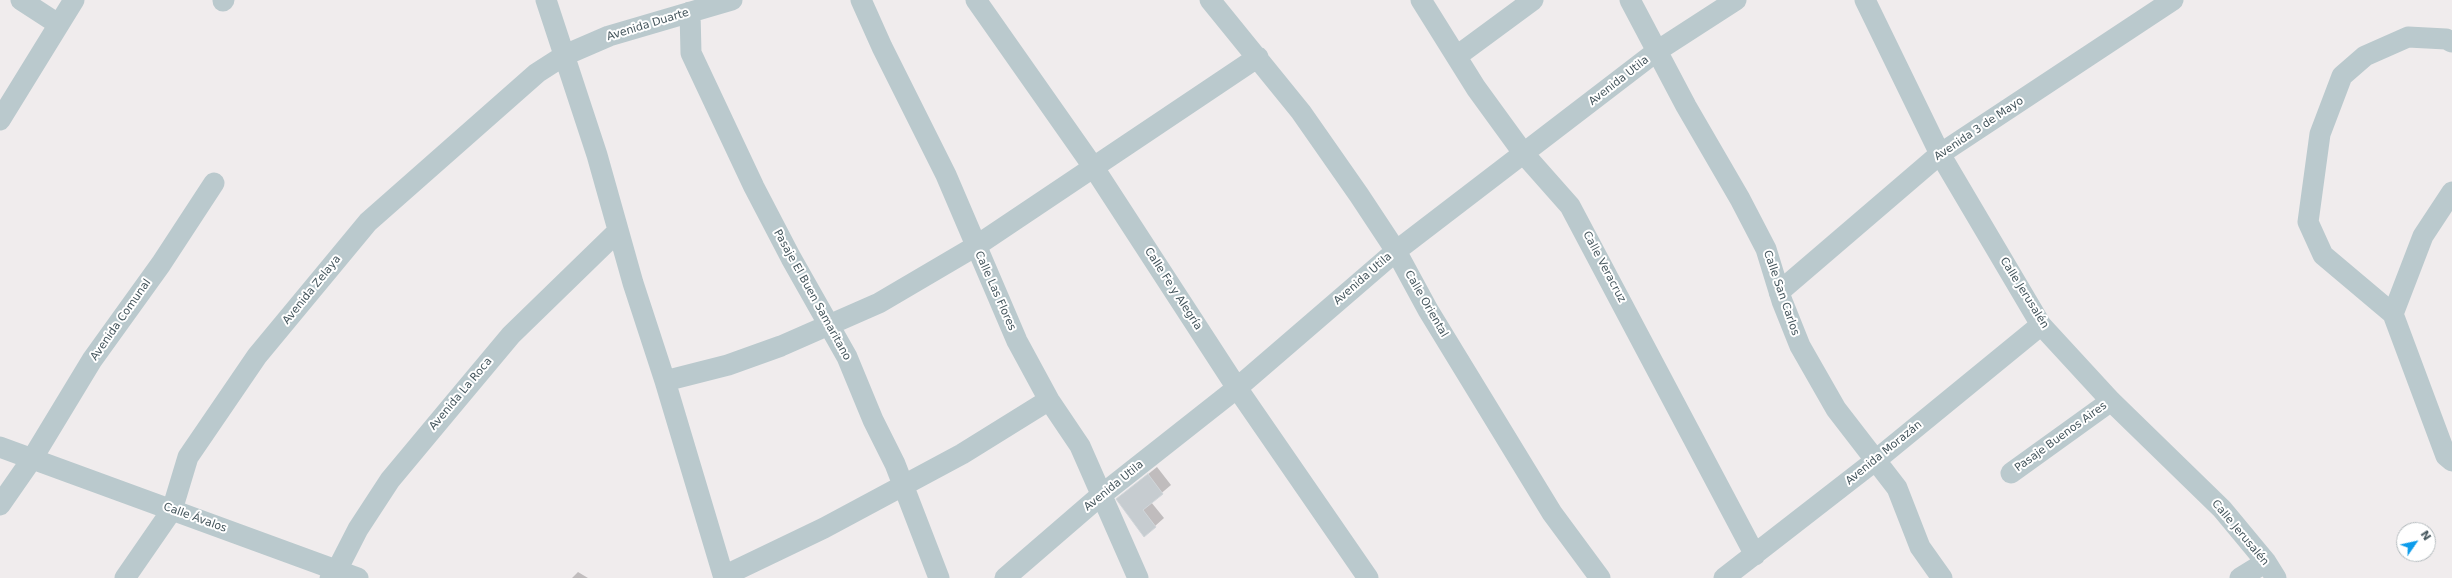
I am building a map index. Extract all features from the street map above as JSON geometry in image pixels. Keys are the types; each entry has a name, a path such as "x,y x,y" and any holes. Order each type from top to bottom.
{"street":[{"path":"21,0 58,24"},
{"path":"0,120 74,0"},
{"path":"546,0 565,55 724,577 824,528 962,454 1049,400"},
{"name":"Avenida Duarte","path":"565,55 609,36 732,0"},
{"name":"Calle Las Flores","path":"862,0 885,53 946,175 1017,341 1049,400 1080,446 1100,496 1138,578"},
{"name":"Calle Fe y Alegría","path":"976,0 1094,168 1237,388 1368,578"},
{"name":"Calle Oriental","path":"1210,0 1258,57 1301,112 1396,251 1428,310 1552,513 1600,578"},
{"name":"Calle Veracruz","path":"1421,0 1457,56 1524,154 1570,206 1755,555"},
{"path":"1457,56 1533,0"},
{"name":"Calle San Carlos","path":"1630,0 1766,249 1780,292 1804,352 1836,409 1897,488 1920,547 1942,578"},
{"name":"Avenida Utila","path":"1006,578 1100,496 1237,388 1396,251 1657,51 1736,0"},
{"name":"Calle Jerusalén","path":"1865,0 1940,154 2041,325 2111,401 2222,509 2271,570"},
{"name":"Avenida 3 de Mayo","path":"1780,292 1940,154 2173,0"},
{"name":"Pasaje El Buen Samaritano","path":"690,12 691,53 706,88 787,251 847,357 904,485 939,578"},
{"path":"2452,42 2446,39 2408,37 2365,56 2342,76 2320,134 2308,222 2323,255 2393,314 2446,456 2452,461"},
{"name":"Avenida Zelaya","path":"125,578 172,510 188,457 257,356 368,222 537,73 565,55"},
{"path":"665,381 728,364 761,353 879,303 976,246 1258,57"},
{"name":"Avenida Comunal","path":"0,504 32,459 92,360 161,264 214,183"},
{"path":"2393,314 2423,236 2452,192"},
{"name":"Avenida La Roca","path":"334,574 358,529 390,480 511,335 618,231"},
{"name":"Avenida Morazán","path":"1724,578 1876,460 2041,325"},
{"name":"Pasaje Buenos Aires","path":"2011,473 2111,401"},
{"name":"Calle Ávalos","path":"0,447 172,510 334,574 358,578"},
{"path":"2240,578 2271,570"}],"building":[{"path":"1148,474 1163,494 1143,510 1156,527 1144,537 1116,499"}]}
